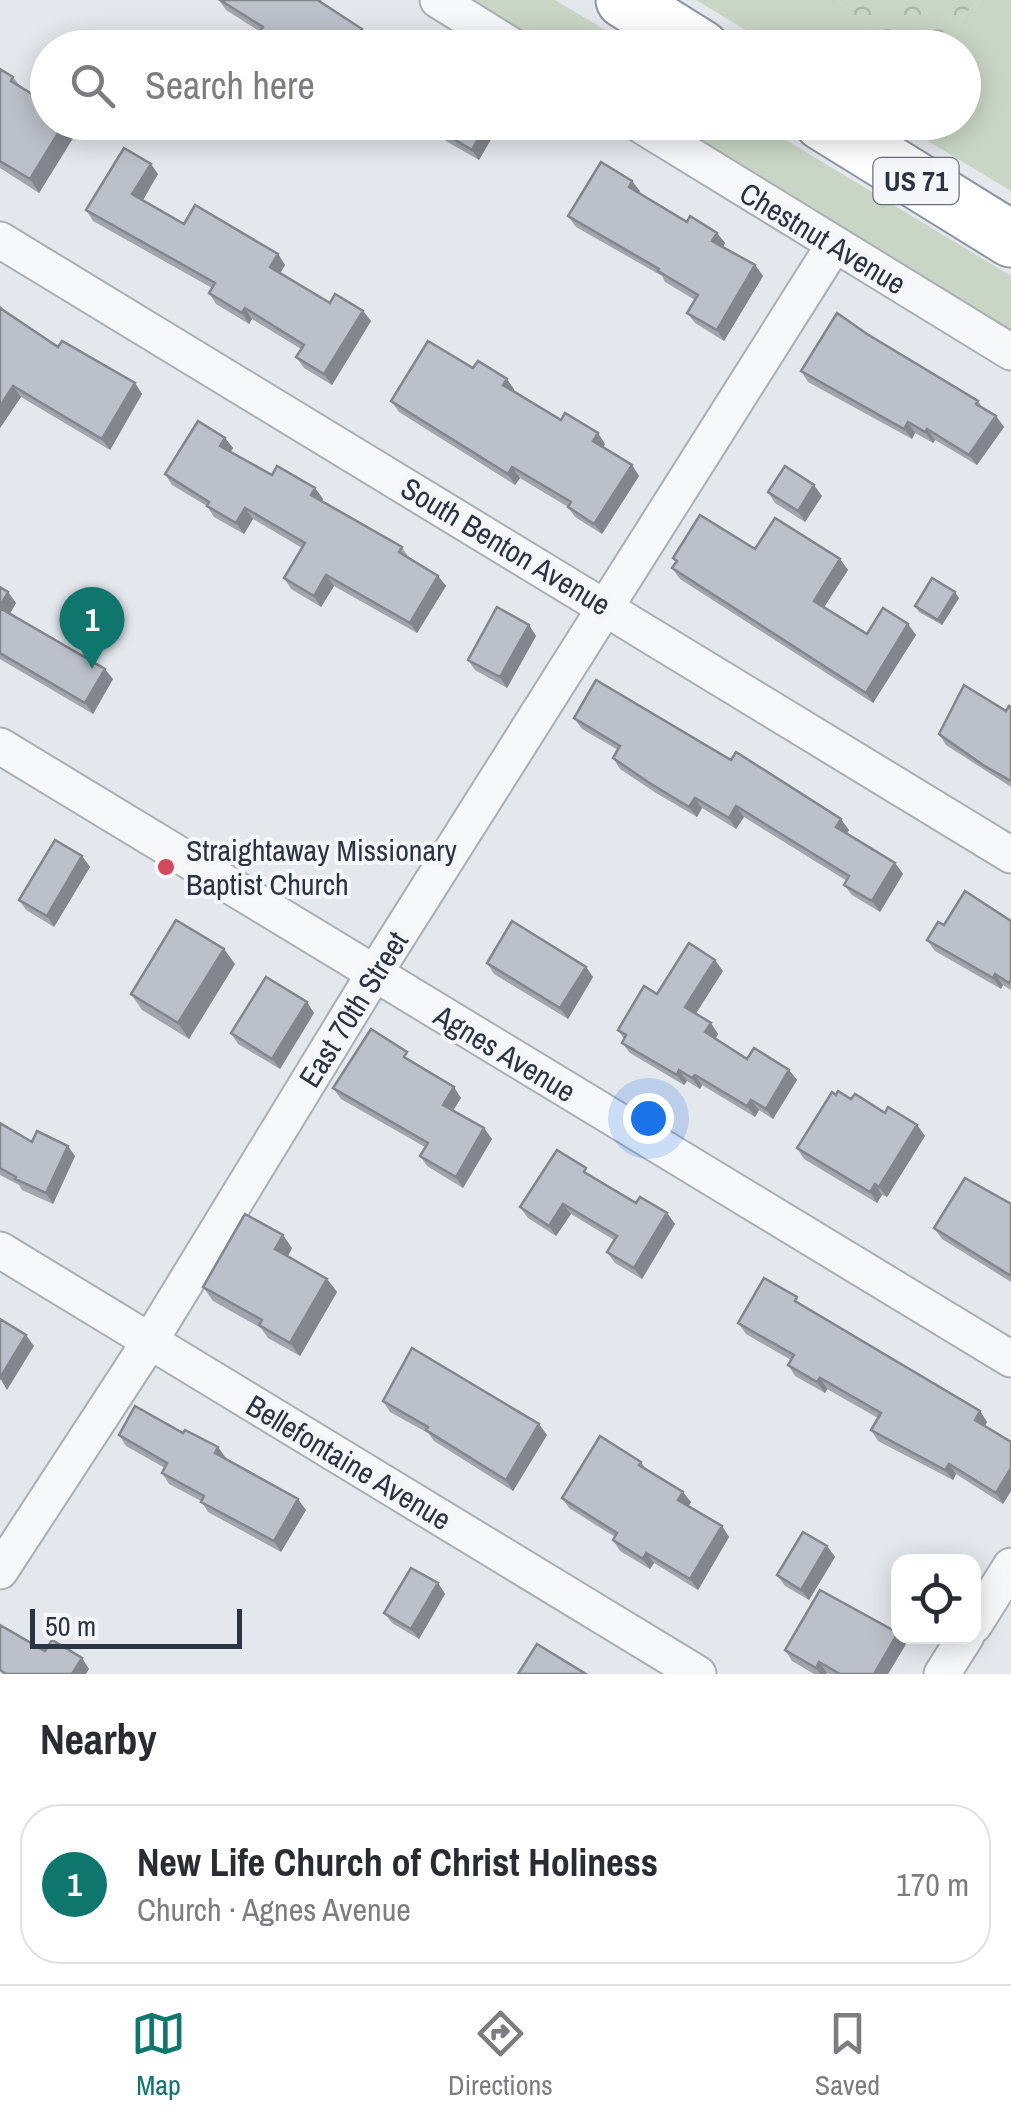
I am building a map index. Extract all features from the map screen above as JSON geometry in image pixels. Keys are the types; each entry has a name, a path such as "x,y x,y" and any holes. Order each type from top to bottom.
{"highway":[{"path":"624,0 672,30"},
{"name":"US 71","path":"851,140 1011,239"}],"street":[{"path":"438,0 486,30"},
{"name":"Chestnut Avenue","path":"665,140 1011,352"},
{"name":"South Benton Avenue","path":"0,240 1011,855"},
{"name":"East 70th Street","path":"0,1571 150,1341 374,974 834,244"},
{"name":"Agnes Avenue","path":"0,746 1011,1359"},
{"name":"Bellefontaine Avenue","path":"0,1250 698,1674"},
{"path":"981,1614 1011,1566"},
{"path":"942,1674 961,1644"}],"green space":[{"path":"463,0 555,0 605,30 513,30"},
{"path":"696,0 837,0 873,30 746,30"},
{"path":"837,0 982,0 966,12 957,30 872,30"},
{"path":"982,0 1011,0 1011,191 926,140 981,140 981,30 957,30 966,12"},
{"path":"693,140 786,140 1011,276 1011,333"}],"building":[{"path":"220,0 320,0 362,29 261,30 263,27"},
{"path":"0,69 30,93 30,140 54,140 30,179 0,161"},
{"path":"456,140 477,140 472,150"},
{"path":"124,148 151,164 132,194 184,224 195,205 278,254 270,267 330,303 335,294 363,311 324,374 296,357 304,345 245,308 242,313 209,293 215,283 86,210"},
{"path":"601,162 632,181 629,187 687,222 690,216 717,233 712,241 755,265 717,330 687,313 698,295 568,216"},
{"path":"0,308 58,347 62,341 135,383 102,439 13,386 0,406"},
{"path":"837,313 996,416 969,455 927,429 925,432 908,422 904,429 801,371"},
{"path":"428,341 473,368 478,361 507,379 503,385 561,420 565,413 598,433 593,441 632,465 594,524 568,507 571,502 512,467 508,474 391,401"},
{"path":"198,421 225,438 220,446 272,475 277,466 315,488 311,495 402,547 399,552 438,576 410,623 326,575 314,596 284,578 305,543 245,508 236,523 165,474"},
{"path":"785,466 814,485 798,511 768,492"},
{"path":"700,515 755,549 775,518 840,559 814,601 867,634 883,608 908,624 866,693 672,568 677,561 673,558"},
{"path":"932,578 955,592 938,620 915,606"},
{"path":"0,587 8,592 0,606"},
{"path":"497,607 529,625 500,677 468,660"},
{"path":"0,608 105,669 85,703 0,653"},
{"path":"596,680 731,760 736,752 841,819 836,827 895,863 872,901 844,885 849,876 736,806 729,818 695,798 689,807 613,758 620,746 574,718"},
{"path":"964,685 1006,711 1011,707 1011,781 939,734"},
{"path":"55,840 82,856 47,916 19,900"},
{"path":"965,891 1011,921 1009,983 995,974 993,978 927,940 938,922 944,925"},
{"path":"176,920 224,949 178,1023 131,994"},
{"path":"512,921 586,967 560,1008 487,963"},
{"path":"689,943 715,960 685,1007 711,1023 705,1032 747,1059 754,1048 789,1070 766,1109 751,1100 747,1106 695,1075 692,1078 679,1070 677,1075 622,1043 626,1035 618,1030 644,986 657,994"},
{"path":"266,977 307,1002 272,1059 231,1033"},
{"path":"371,1029 407,1052 404,1057 454,1087 443,1105 484,1128 456,1177 420,1156 428,1143 333,1088"},
{"path":"838,1091 851,1099 855,1094 885,1113 888,1107 917,1125 879,1187 875,1184 870,1192 797,1148 832,1092 836,1095"},
{"path":"0,1123 32,1142 37,1131 68,1146 46,1193 0,1168"},
{"path":"557,1150 586,1168 584,1172 636,1203 640,1197 667,1213 634,1268 607,1252 617,1236 563,1204 549,1226 520,1207"},
{"path":"965,1178 1011,1204 1011,1276 934,1228"},
{"path":"245,1214 283,1235 275,1249 327,1279 290,1343 259,1325 262,1320 203,1287"},
{"path":"764,1278 797,1297 795,1301 980,1411 975,1420 1011,1442 1011,1468 996,1493 949,1464 945,1470 871,1430 881,1413 820,1378 817,1382 788,1365 794,1355 738,1323"},
{"path":"0,1319 26,1335 0,1378"},
{"path":"412,1348 539,1424 506,1480 383,1401"},
{"path":"135,1406 218,1447 215,1453 298,1499 274,1541 201,1502 204,1496 162,1473 167,1463 119,1435"},
{"path":"600,1436 683,1492 678,1500 722,1526 690,1579 646,1553 643,1559 613,1540 617,1533 562,1498"},
{"path":"803,1532 827,1546 801,1590 777,1575"},
{"path":"411,1568 438,1583 411,1629 384,1613"},
{"path":"820,1590 891,1629 892,1644 874,1674 840,1674 819,1662 816,1668 785,1650"},
{"path":"0,1625 45,1651 52,1640 82,1658 72,1674 6,1674 0,1670"},
{"path":"537,1644 586,1674 518,1674"}],"place":[{"name":"New Life Church of Christ Holiness","path":"92,669"},
{"name":"Straightaway Missionary Baptist Church","path":"166,867"}]}
